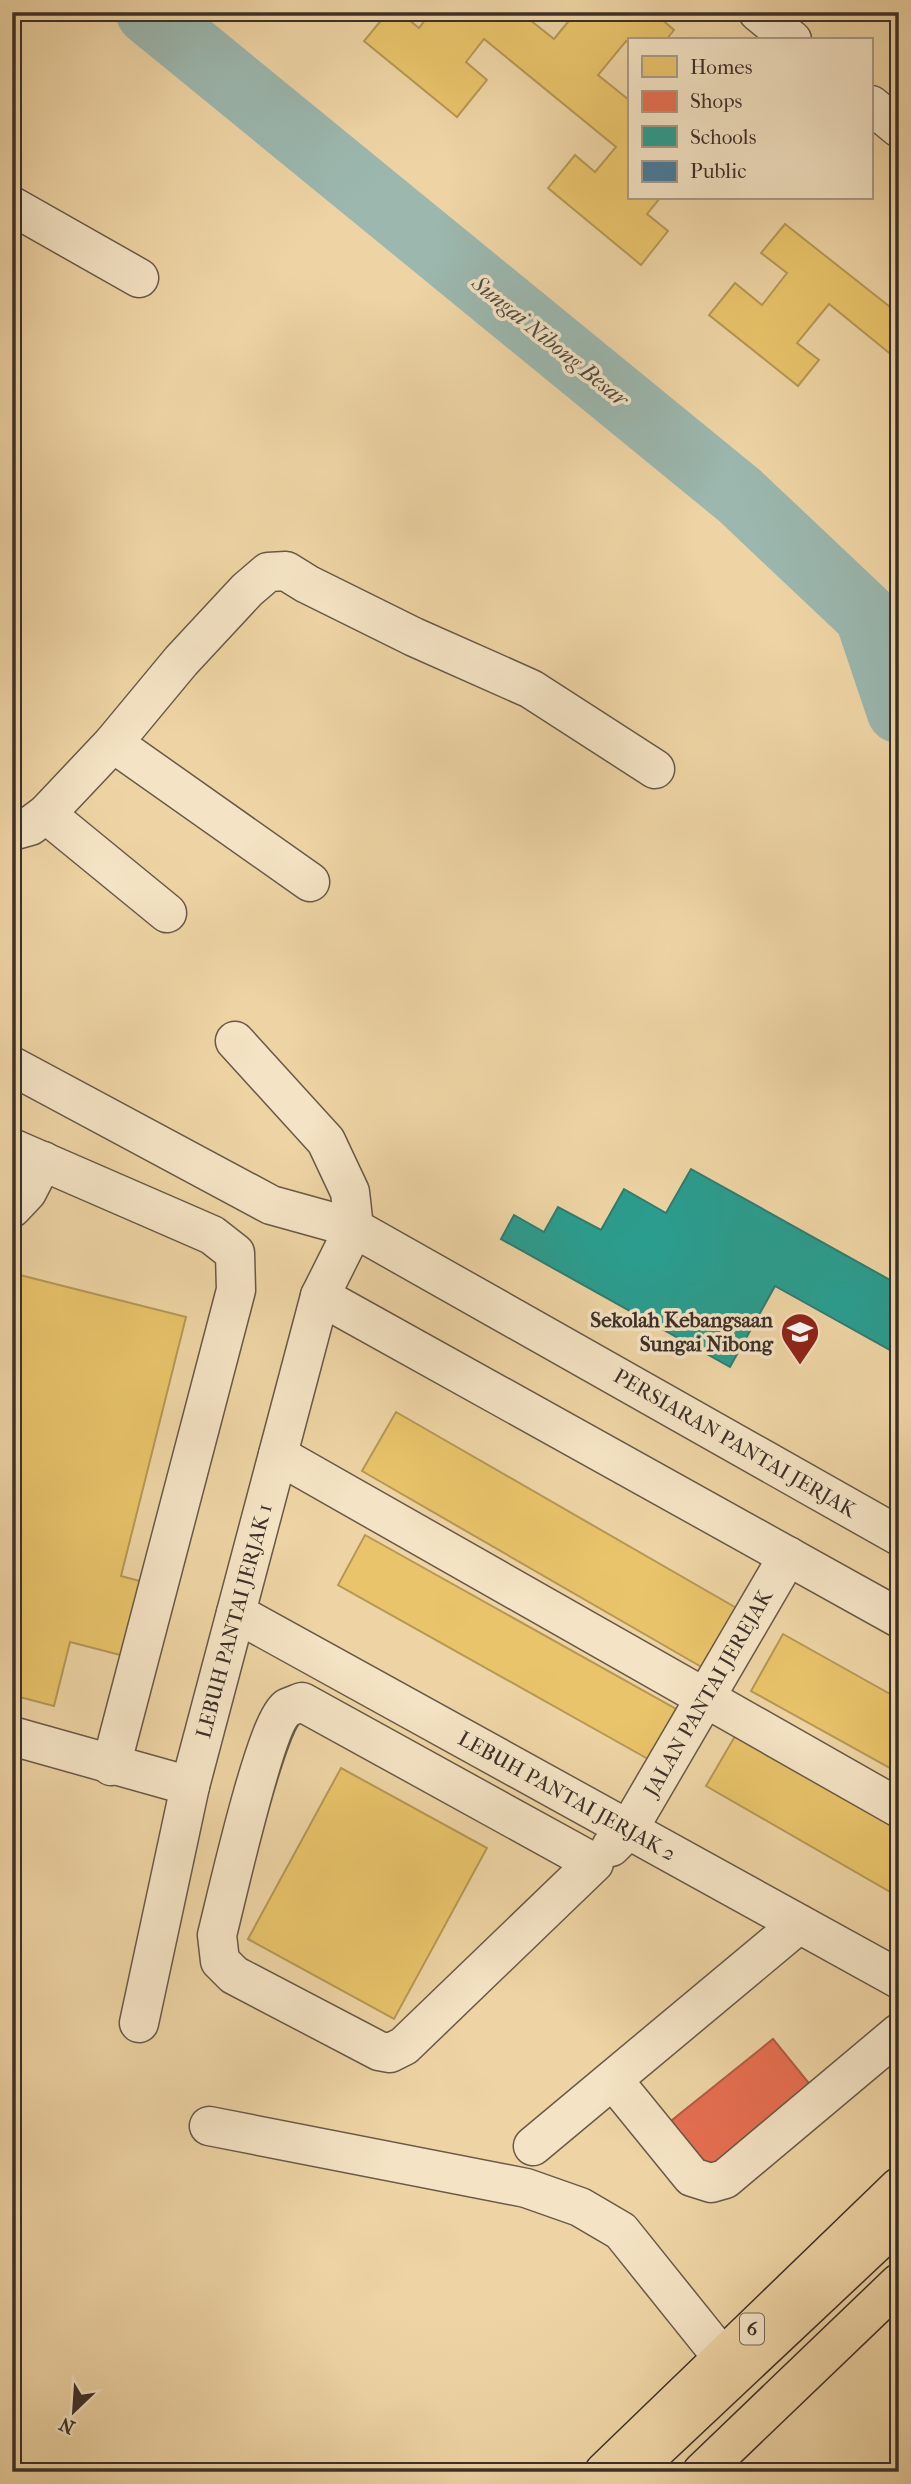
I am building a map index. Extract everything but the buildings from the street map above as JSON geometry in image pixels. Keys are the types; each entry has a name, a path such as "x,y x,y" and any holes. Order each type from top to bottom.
{"main road":[{"name":"6","path":"604,2472 899,2187"},
{"name":"6","path":"632,2472 899,2221"},
{"path":"702,2472 899,2283"},
{"path":"719,2472 899,2307"}],"street":[{"path":"758,12 790,38"},
{"path":"872,106 899,128"},
{"path":"12,206 139,278"},
{"path":"12,831 30,826 46,814 113,743 181,661 247,590 268,572 286,571 414,637 531,689 655,769"},
{"path":"113,743 310,882"},
{"path":"46,814 167,913"},
{"path":"235,1041 326,1140 350,1192 354,1228"},
{"name":"PERSIARAN PANTAI JERJAK","path":"12,1066 271,1205 354,1228 899,1536"},
{"path":"12,1209 27,1192 28,1154 212,1235 235,1253 236,1290 111,1766"},
{"name":"LEBUH PANTAI JERJAK 1","path":"139,2023 190,1786 320,1297 354,1228"},
{"path":"320,1297 899,1618"},
{"path":"278,1455 899,1808"},
{"name":"JALAN PANTAI JEREJAK","path":"594,1863 302,1702 286,1709 275,1726 262,1763 217,1935 220,1961 234,1975 379,2051 390,2053 404,2046 594,1863 628,1830 788,1556"},
{"name":"LEBUH PANTAI JERJAK 2","path":"236,1613 899,1979"},
{"path":"12,1736 111,1766 190,1786"},
{"path":"533,2146 799,1923"},
{"path":"613,2080 692,2176 711,2183 725,2179 899,2034"},
{"path":"209,2126 526,2188 580,2207 621,2231 723,2358"}],"waterway":[{"name":"Sungai Nibong Besar","path":"148,12 740,496 867,616 899,711"}],"place":[{"name":"Sekolah Kebangsaan Sungai Nibong","path":"800,1366"}]}
